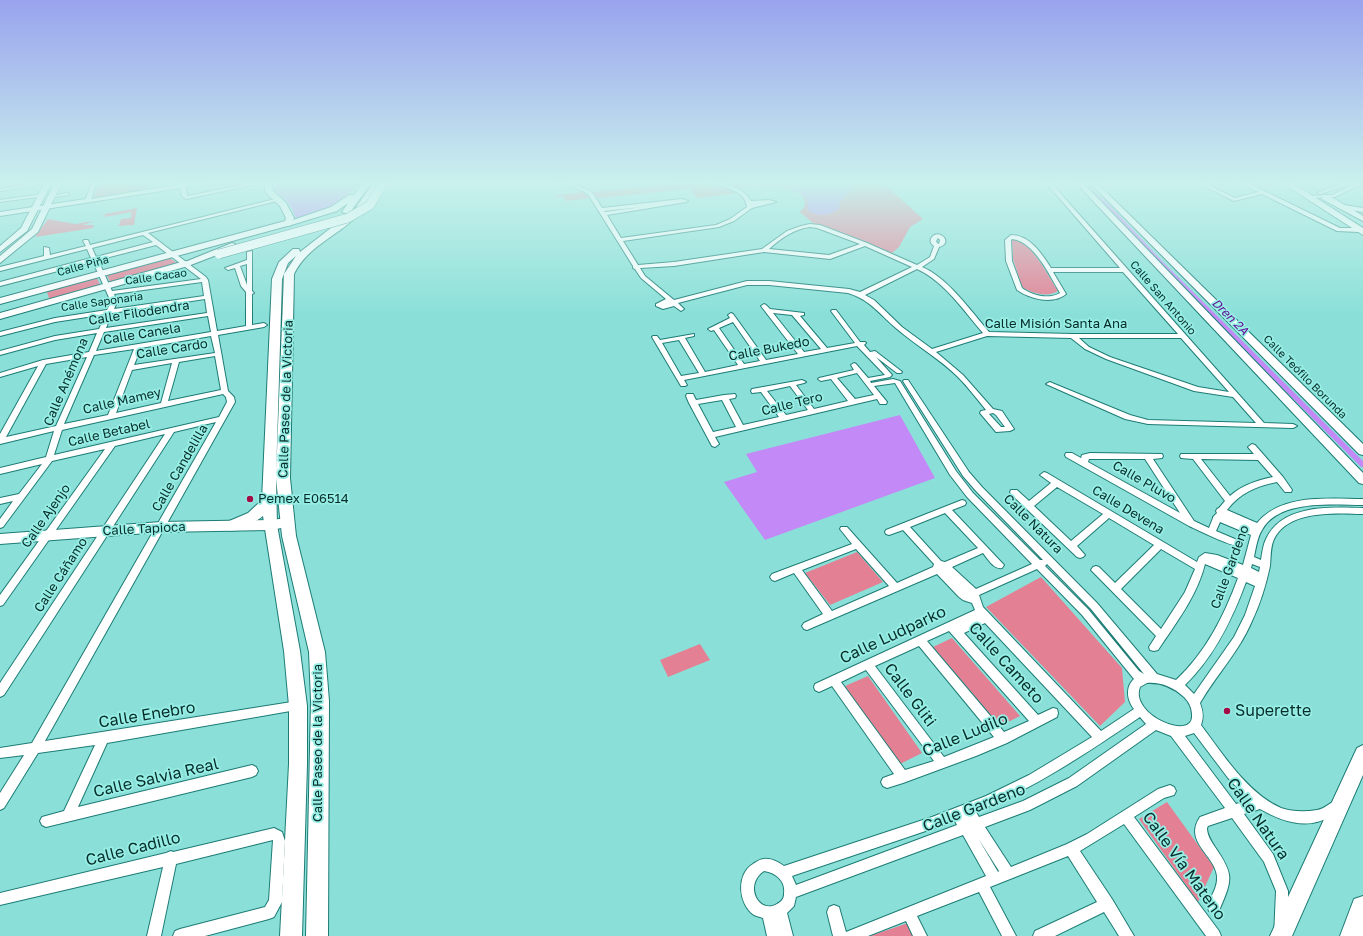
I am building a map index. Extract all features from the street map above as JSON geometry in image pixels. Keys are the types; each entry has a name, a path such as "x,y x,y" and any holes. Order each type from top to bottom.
{"highway":[{"path":"1353,936 1363,908"}],"main road":[{"path":"0,250 25,228"},
{"path":"0,260 36,228"},
{"name":"Calle Piña","path":"0,301 270,228"},
{"path":"185,264 215,252 300,228"},
{"path":"185,264 313,228"},
{"path":"314,236 317,228"},
{"name":"Calle Paseo de la Victoria","path":"291,936 298,764 298,706 292,651 270,525 269,501 272,405 270,330 279,270 291,254 325,228"},
{"name":"Calle Paseo de la Victoria","path":"317,936 320,747 319,670 317,652 290,539 283,478 289,274 292,266 303,253 337,228"},
{"path":"1125,228 1344,457 1363,480"},
{"name":"Calle Teófilo Borunda","path":"1136,228 1363,454"},
{"name":"Calle Piña","path":"0,316 109,290 185,264"},
{"path":"270,330 282,338 287,355"},
{"path":"272,405 276,412 276,431 281,435 285,435"},
{"path":"1344,457 1363,454"},
{"path":"232,526 249,519 269,501"},
{"name":"Calle Tapioca","path":"0,539 161,527 270,525 288,523"},
{"path":"1281,936 1363,754"}],"street":[{"path":"0,269 47,257 87,244 165,228"},
{"path":"613,228 635,267 646,281 681,309"},
{"path":"620,240 705,228"},
{"path":"764,250 783,234 805,228"},
{"path":"822,228 919,267 942,282 987,334"},
{"name":"Calle San Antonio","path":"1088,228 1262,425"},
{"path":"1334,228 1339,230 1361,231"},
{"path":"144,233 204,280"},
{"path":"1015,237 1025,240 1049,270 1062,294 1061,295 1054,297 1032,296 1019,289 1009,261 1009,238 1015,237"},
{"path":"0,284 157,243"},
{"name":"Calle Anémona","path":"0,525 23,496 48,460 59,428 114,302 87,244"},
{"path":"635,267 674,264 764,250 830,257 865,244"},
{"path":"860,294 919,267 932,258 937,245"},
{"path":"46,248 47,257"},
{"path":"249,327 250,252"},
{"path":"228,268 250,262"},
{"path":"237,265 244,286 250,293"},
{"path":"1049,270 1125,270"},
{"name":"Calle Cacao","path":"109,290 204,280"},
{"name":"Calle Candelilla","path":"0,804 35,748 232,402 225,391 204,280"},
{"path":"673,302 736,284 754,282 849,291 860,294 874,302 900,328 932,351 961,376 991,411"},
{"name":"Calle Saponaria","path":"0,334 55,320 208,297"},
{"path":"802,314 766,309 802,354"},
{"name":"Calle Natura","path":"834,311 860,342 895,379 972,482 1106,620 1154,678"},
{"path":"794,313 825,350"},
{"name":"Calle Filodendra","path":"0,353 44,340 211,314"},
{"path":"742,366 713,328 732,317 764,362"},
{"name":"Calle Canela","path":"0,375 43,362 215,334 249,327 270,330"},
{"name":"Calle Misión Santa Ana","path":"932,351 987,334 1183,336"},
{"path":"692,335 680,338 703,374"},
{"path":"1073,336 1087,348 1108,358 1197,389 1234,395"},
{"name":"Calle Bukedo","path":"680,338 657,340 681,382 703,374 860,342"},
{"name":"Calle Natura","path":"860,342 898,372 906,376 895,379"},
{"path":"111,416 138,346"},
{"name":"Calle Cardo","path":"129,368 218,354"},
{"path":"164,404 176,361"},
{"path":"0,441 43,362"},
{"path":"821,378 856,368 868,382 895,379 892,372 898,372"},
{"path":"832,376 853,402"},
{"name":"Calle Natura","path":"895,379 962,485 1085,612 1135,674 1142,679"},
{"path":"755,391 802,382"},
{"name":"Calle Tero","path":"711,435 853,402 881,399 868,382"},
{"path":"792,384 812,411"},
{"path":"1050,384 1128,416 1148,422 1293,426"},
{"path":"764,390 784,418"},
{"name":"Calle Mamey","path":"0,441 225,391"},
{"path":"716,444 691,400 728,397 741,428"},
{"name":"Calle Betabel","path":"0,471 224,418"},
{"name":"Calle Cáñamo","path":"0,692 171,431"},
{"name":"Calle Ajenjo","path":"0,602 112,444"},
{"path":"1252,447 1288,490"},
{"name":"Calle Pluvo","path":"1069,454 1192,524 1239,544"},
{"name":"Calle Pluvo","path":"1084,463 1085,457 1090,456 1159,456"},
{"name":"Calle Pluvo","path":"1147,456 1192,524"},
{"path":"1184,456 1261,457"},
{"path":"1195,456 1229,500"},
{"name":"Calle Devena","path":"1044,475 1160,544 1201,563 1244,573 1261,580"},
{"path":"1211,533 1219,514 1229,500 1246,489 1280,480"},
{"path":"1028,506 1056,483"},
{"path":"1014,492 1080,555"},
{"path":"0,501 23,496"},
{"path":"1341,511 1340,507 1350,505 1350,502"},
{"name":"Calle Gardeno","path":"1177,686 1186,679 1219,633 1237,594 1257,530 1266,518 1276,512 1305,504 1363,502"},
{"path":"889,532 962,503"},
{"path":"946,509 999,565"},
{"path":"1194,704 1201,691 1225,660 1243,631 1261,580 1271,537 1280,526 1288,520 1310,513 1363,511"},
{"path":"1276,512 1288,520"},
{"path":"1071,546 1108,514"},
{"path":"1219,514 1257,530"},
{"path":"904,526 940,566 972,597 984,615 1100,738"},
{"path":"844,529 895,587"},
{"path":"775,577 858,544"},
{"path":"1116,588 1160,544"},
{"path":"807,626 940,566 984,549"},
{"path":"1249,559 1265,565"},
{"path":"972,597 1049,561"},
{"path":"1154,646 1187,599 1201,563"},
{"path":"796,569 830,616"},
{"path":"1096,570 1116,588 1162,635"},
{"name":"Calle Ludparko","path":"819,687 920,640 954,629 984,615"},
{"name":"Calle Cameto","path":"954,629 1037,722"},
{"path":"920,640 1003,739"},
{"name":"Calle Gliti","path":"868,664 942,764"},
{"path":"1154,678 1166,680 1187,694 1194,704 1198,718 1195,726 1187,731 1175,732 1155,724 1140,712 1134,701 1132,692 1135,684 1142,679 1154,678"},
{"path":"834,680 903,777"},
{"name":"Calle Enebro","path":"0,753 104,738 298,706"},
{"name":"Calle Gardeno","path":"784,872 962,811 1016,788 1058,765 1140,712"},
{"name":"Calle Ludilo","path":"887,782 942,764 1003,739 1052,713"},
{"name":"Calle Gardeno","path":"791,893 1026,806 1067,785 1095,768 1155,724"},
{"name":"Calle Natura","path":"1195,726 1246,790 1259,803 1290,817 1303,818 1319,816 1341,804"},
{"name":"Calle Natura","path":"1175,732 1269,858 1277,875 1282,891 1281,936"},
{"name":"Calle Salvia Real","path":"68,815 104,738"},
{"name":"Calle Salvia Real","path":"46,821 252,772"},
{"path":"851,936 982,885 1071,848 1162,793 1170,791"},
{"path":"1214,906 1224,883 1224,874 1222,867 1201,836 1199,829 1201,824 1204,821 1259,803"},
{"path":"962,811 995,879"},
{"name":"Calle Vía Mateno","path":"1126,816 1214,936"},
{"path":"971,827 1008,874"},
{"name":"Calle Cadillo","path":"0,899 171,857 274,834 278,836 279,841 275,902 270,912 180,936"},
{"path":"1071,848 1127,936"},
{"path":"154,936 171,857"},
{"path":"762,865 774,866 784,872 789,881 791,893 788,903 774,912 762,912 752,904 747,892 747,880 753,870 762,865"},
{"path":"982,885 1009,936"},
{"path":"1040,936 1107,904"},
{"path":"774,912 774,936"},
{"path":"774,912 786,936"},
{"path":"834,912 840,936"},
{"path":"909,914 920,936"}],"shaded area":[{"path":"42,228 93,228 93,228 35,237"},
{"path":"825,228 910,228 899,247 892,253"},
{"path":"1016,239 1023,243 1035,255 1058,291 1049,294 1040,294 1022,287 1013,259 1012,240"},
{"path":"168,257 177,263 111,284 106,273"},
{"path":"96,276 101,287 50,301 46,289"},
{"path":"900,415 935,478 765,540 724,482 757,472 746,454"},
{"path":"857,552 883,582 830,605 805,573"},
{"path":"1041,577 1122,668 1125,702 1100,726 986,607"},
{"path":"952,638 1020,716 1000,726 933,647"},
{"path":"700,644 710,660 668,677 660,660"},
{"path":"868,676 922,753 898,765 845,686"},
{"path":"1167,802 1214,867 1198,902 1139,819"},
{"path":"908,923 914,936 870,936"}],"waterway":[{"name":"Dren 2A","path":"1128,228 1162,264 1363,465"}],"place":[{"name":"Pemex E06514","path":"250,499"},
{"name":"Superette","path":"1227,711"}]}
